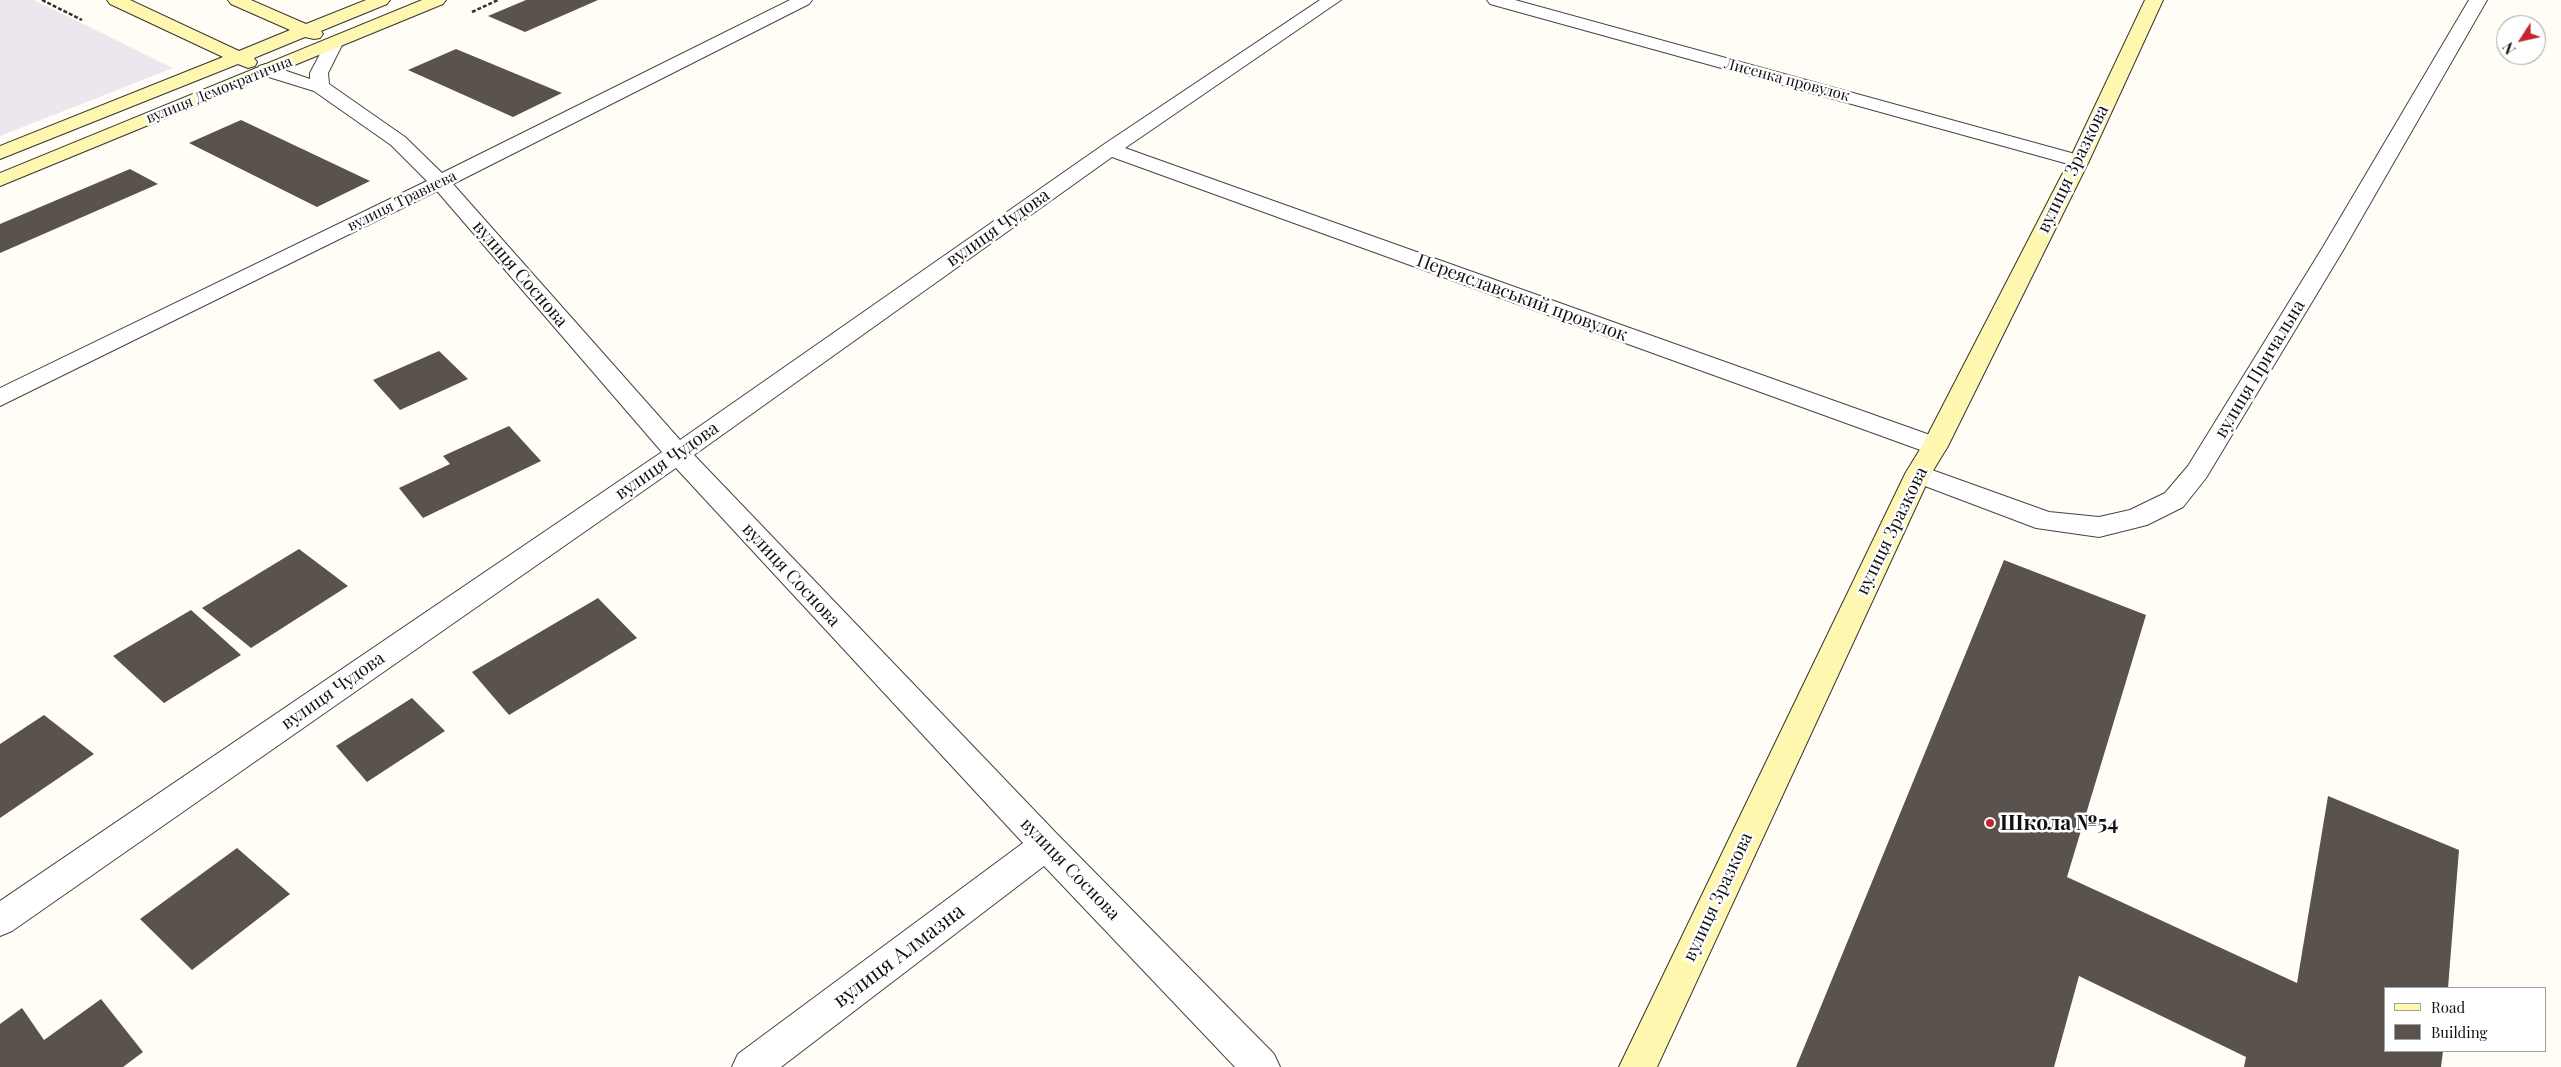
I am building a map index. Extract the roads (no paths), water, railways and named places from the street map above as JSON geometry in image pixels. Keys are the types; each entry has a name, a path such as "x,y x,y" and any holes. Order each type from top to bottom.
{"street":[{"path":"116,0 266,70 303,83 320,86 319,73 334,43 237,0"},
{"name":"вулиця Демократична","path":"0,153 382,0"},
{"name":"вулиця Демократична","path":"0,180 437,0"},
{"name":"вулиця Травнева","path":"0,398 440,182 802,0"},
{"name":"вулиця Чудова","path":"0,920 678,454 1110,149 1332,0"},
{"name":"Лисенка провулок","path":"1496,0 2078,161"},
{"name":"вулиця Зразкова","path":"1638,1067 1918,474 1935,446 2078,161 2154,0"},
{"name":"вулиця Причальна","path":"1918,474 2046,521 2099,527 2137,518 2174,500 2197,472 2324,264 2478,0"},
{"name":"вулиця Соснова","path":"320,86 398,142 440,182 678,454 1046,845 1261,1067"},
{"name":"Переяславський провулок","path":"1110,149 1935,446"},
{"name":"вулиця Алмазна","path":"751,1067 1046,845"}],"place":[{"name":"Школа №54","path":"1990,823"}]}
